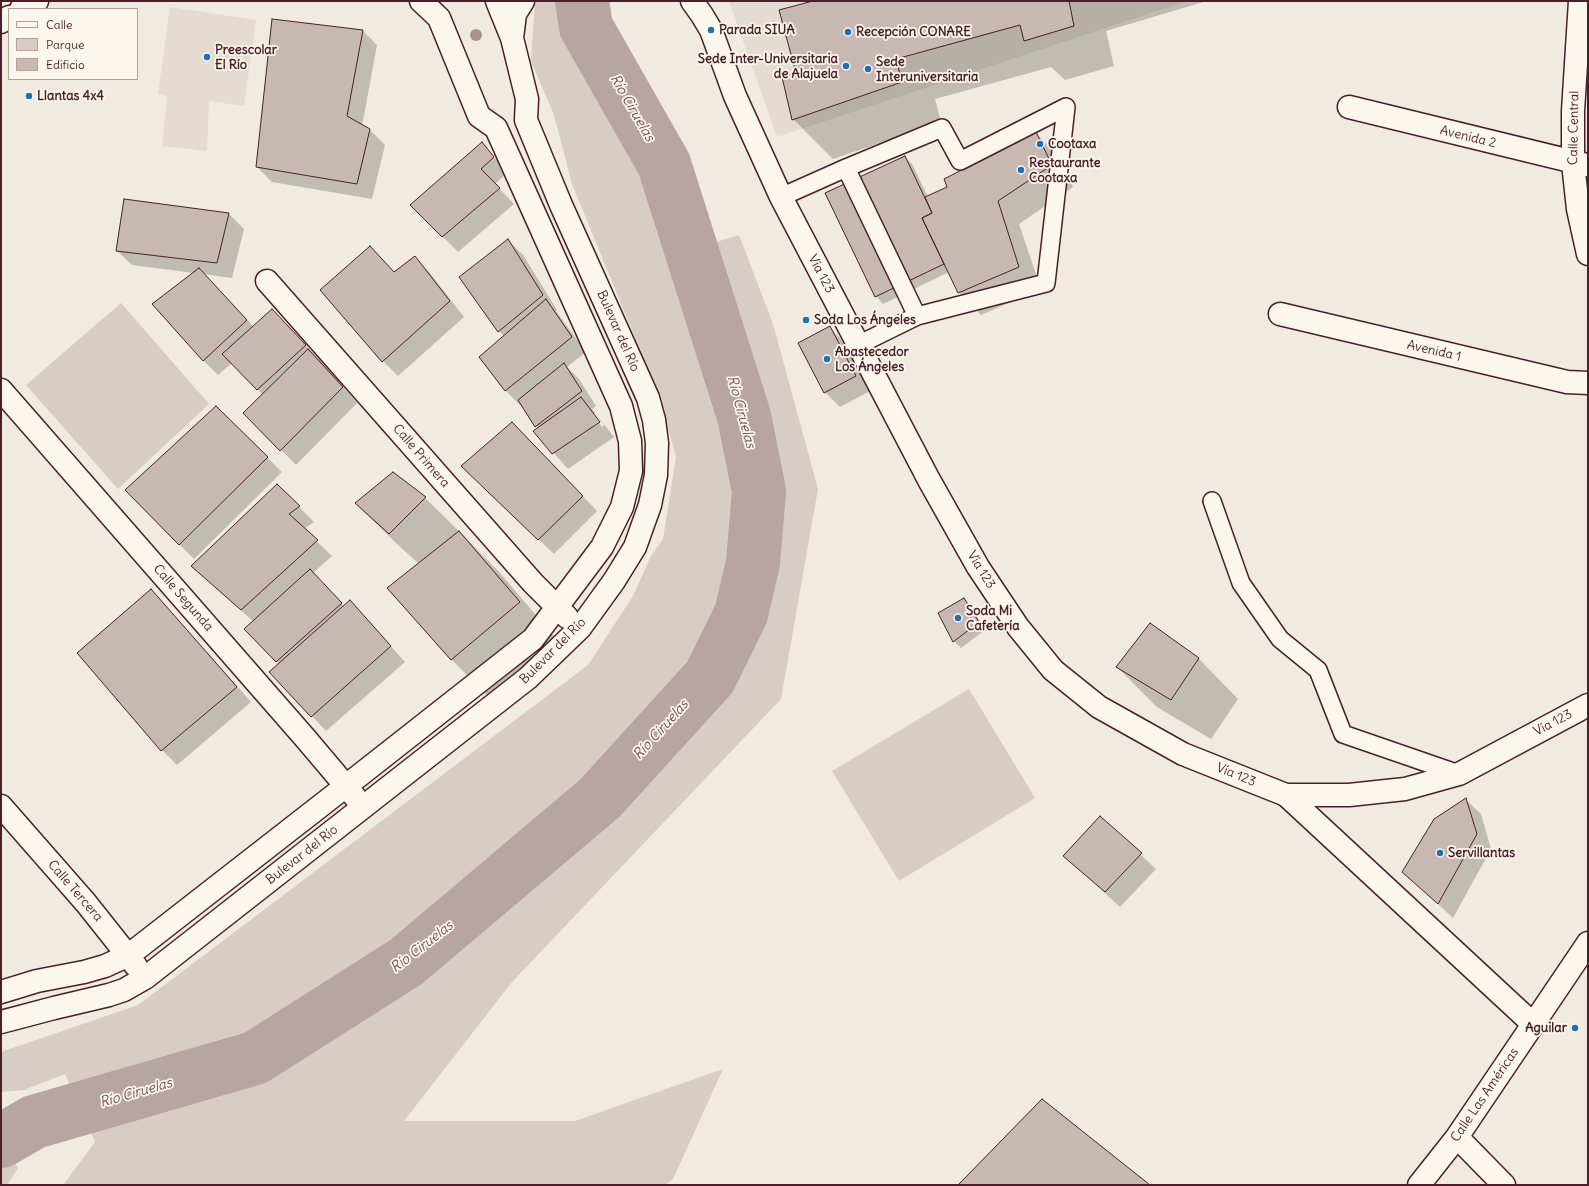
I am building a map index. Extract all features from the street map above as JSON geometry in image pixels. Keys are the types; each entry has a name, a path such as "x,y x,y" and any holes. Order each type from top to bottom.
{"street":[{"path":"23,8 36,1"},
{"name":"Bulevar del Río","path":"1,992 37,981 84,972 105,966 129,955 346,786 533,639 602,547 622,507 631,471 630,441 621,406 517,178 496,128 479,116 440,9 421,1"},
{"name":"Bulevar del Río","path":"1,1022 109,995 124,990 145,978 528,678 580,628 614,581 634,547 650,505 656,475 657,443 654,420 648,398 561,205 526,120 527,99 512,38 497,1"},
{"name":"Bulevar del Río","path":"512,38 516,14 523,1"},
{"name":"Vía 123","path":"692,1 711,30 735,96 781,197 929,480 978,568 1018,627 1053,670 1099,707 1183,754 1286,795 1349,795 1405,789 1459,774 1588,705"},
{"name":"Calle Central","path":"1580,1 1572,111 1580,164 1578,209 1588,254"},
{"name":"Avenida 2","path":"1349,107 1580,164"},
{"path":"517,178 545,166"},
{"name":"Calle Primera","path":"267,281 523,572 557,608 580,628"},
{"name":"Avenida 1","path":"1280,314 1567,382 1588,383"},
{"name":"Calle Segunda","path":"1,390 364,807"},
{"path":"1286,795 1533,1024"},
{"name":"Calle Tercera","path":"1,806 129,955 145,978"},
{"name":"Calle Las Américas","path":"1419,1185 1457,1137 1533,1024 1587,948"},
{"path":"1457,1137 1504,1185"}],"lane":[{"path":"781,197 942,128 960,160 1066,107 1046,283 917,316 858,345"},
{"path":"846,168 917,316"},
{"path":"1212,501 1240,583 1280,639 1318,670 1343,734 1459,774"}],"shaded area":[{"name":"Sede Interuniversitaria","path":"729,1 1187,1 777,137"},
{"name":"Preescolar El Río","path":"170,7 256,20 244,106 209,101 207,151 162,146 167,96 158,94"}],"green space":[{"path":"535,1 577,1 582,34 659,172 683,252 739,235 773,324 818,489 781,699 512,982 404,1121 575,1121 723,1069 673,1179 665,1185 63,1185 95,1142 65,1074 24,1090 1,1092 1,1052 138,1005 588,665 633,596 651,556 663,539 676,457 658,394 572,184 554,115 531,61"},
{"path":"121,303 209,404 118,489 26,385"},
{"path":"969,689 1035,798 899,881 832,771"},
{"path":"1,1144 18,1168 7,1185 1,1185"}],"building":[{"name":"Sede Inter-Universitaria de Alajuela","path":"813,1 1069,1 1074,26 1024,41 1020,25 896,59 902,82 792,120 782,77 796,73 779,10"},
{"path":"272,19 363,30 347,116 370,129 357,184 256,167"},
{"path":"1036,132 1052,165 998,201 1019,267 958,293 922,218 932,213 925,197 947,187 944,179"},
{"path":"482,142 494,157 481,169 500,188 442,237 410,205"},
{"path":"905,156 932,213 922,218 944,264 875,297 825,193"},
{"path":"124,199 229,213 217,263 116,251"},
{"path":"508,239 543,295 498,332 459,277"},
{"path":"370,246 394,272 415,256 450,301 382,362 320,290"},
{"path":"199,268 247,320 203,361 152,304"},
{"path":"546,299 572,337 505,391 479,357"},
{"path":"272,309 306,345 257,390 222,354"},
{"name":"Abastecedor Los Ángeles","path":"830,326 856,376 824,393 798,343"},
{"path":"308,349 343,387 280,451 243,413"},
{"path":"564,363 582,391 535,427 518,400"},
{"path":"581,397 600,422 552,454 533,431"},
{"path":"216,406 268,457 179,545 125,490"},
{"path":"512,422 583,496 538,540 461,466"},
{"path":"393,472 426,497 389,534 355,503"},
{"path":"277,484 300,506 289,514 318,540 241,610 191,566"},
{"path":"459,531 520,602 451,660 387,588"},
{"path":"310,569 342,603 276,662 244,629"},
{"path":"151,589 237,687 161,751 77,653"},
{"name":"Soda Mi Cafetería","path":"964,598 979,622 953,642 938,613"},
{"path":"350,600 391,646 311,717 269,672"},
{"path":"1150,623 1199,658 1171,700 1116,667"},
{"name":"Servillantas","path":"1466,798 1477,834 1438,904 1402,872 1434,819"},
{"path":"1100,816 1142,853 1105,892 1063,856"},
{"path":"1042,1099 1150,1185 958,1185"}],"waterway":[{"name":"Río Ciruelas","path":"1,1141 34,1122 255,1058 406,962 600,798 710,677 741,614 753,563 759,491 744,416 664,164 586,27 582,1"}],"place":[{"name":"Parada SIUA","path":"711,30"},
{"name":"Recepción CONARE","path":"848,32"},
{"name":"Preescolar El Río","path":"207,57"},
{"name":"Sede Inter-Universitaria de Alajuela","path":"846,66"},
{"name":"Sede Interuniversitaria","path":"868,69"},
{"name":"Llantas 4x4","path":"29,96"},
{"name":"Cootaxa","path":"1040,144"},
{"name":"Restaurante Cootaxa","path":"1021,170"},
{"name":"Soda Los Ángeles","path":"806,320"},
{"name":"Abastecedor Los Ángeles","path":"827,359"},
{"name":"Soda Mi Cafetería","path":"958,618"},
{"name":"Servillantas","path":"1440,853"},
{"name":"Aguilar","path":"1575,1028"}]}
